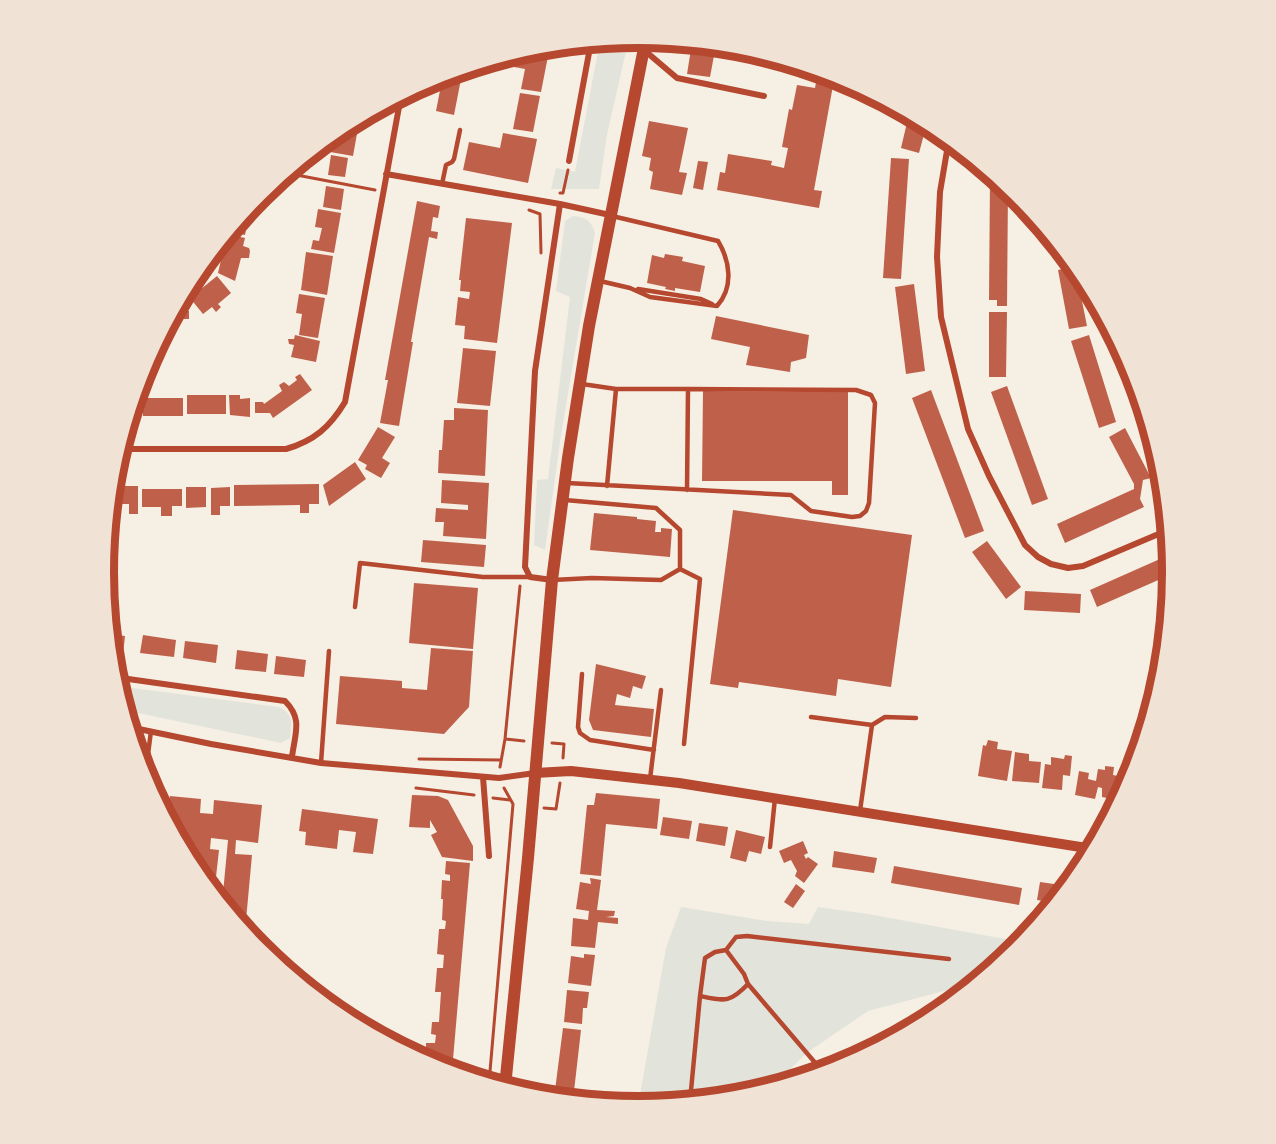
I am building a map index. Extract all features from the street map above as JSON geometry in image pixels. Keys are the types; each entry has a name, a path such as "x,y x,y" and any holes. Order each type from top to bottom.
{"main road":[{"path":"506,1079 552,580 565,483 597,280 644,48"}],"street":[{"path":"649,48 676,78 764,96"},
{"path":"569,160 589,50"},
{"path":"129,449 286,449 315,438 327,427 345,402 398,106"},
{"path":"947,149 940,192 937,257 941,317 968,429 1025,546 1051,564 1068,568 1083,566 1161,533"},
{"path":"386,174 560,204 610,215"},
{"path":"552,580 530,577 525,567 535,371 560,204"},
{"path":"125,679 285,701 294,711 297,723 292,757"},
{"path":"138,729 321,763 499,778 571,771 650,779 1084,847"},
{"path":"483,777 489,856"}],"lane":[{"path":"442,184 446,165 453,162 460,130"},
{"path":"597,280 630,288 650,297 717,306 725,297 729,272 726,254 718,241 610,215"},
{"path":"565,483 791,495 812,512 860,516 866,511 869,503 875,404 871,395 856,390 616,389 580,384"},
{"path":"607,486 616,389"},
{"path":"687,490 688,389"},
{"path":"563,500 656,508 680,530 680,569"},
{"path":"355,607 360,563 483,577 530,577"},
{"path":"552,580 592,578 661,580 680,569"},
{"path":"680,569 700,579 684,744"},
{"path":"321,763 329,651"},
{"path":"582,674 578,727 580,734 590,740 654,750"},
{"path":"650,779 661,690"},
{"path":"811,717 872,725 885,717 916,718"},
{"path":"860,811 872,725"},
{"path":"148,756 151,731"},
{"path":"770,847 775,798"},
{"path":"691,1093 705,958 715,952 726,951 736,937 747,936 949,960"},
{"path":"726,951 744,974 748,984 816,1064"},
{"path":"700,996 724,1001 739,994 748,984"}],"path":[{"path":"552,192 563,193 569,160"},
{"path":"296,175 383,192"},
{"path":"417,759 501,760"},
{"path":"416,788 511,800"},
{"path":"490,1074 501,946"}],"shaded area":[{"path":"627,48 607,135 599,189 551,189 556,168 575,172 598,49"},
{"path":"573,216 587,220 595,233 561,435 545,550 534,545 537,480 548,479 570,297 556,291 565,221"},
{"path":"127,687 279,707 291,719 290,738 281,743 133,712"},
{"path":"681,907 767,921 809,924 818,907 1011,940 958,987 868,1011 808,1052 784,1075 706,1092 640,1096 666,948"}],"building":[{"path":"691,51 714,53 710,77 687,74"},
{"path":"548,56 541,92 521,89 525,69 514,67 515,63"},
{"path":"461,79 454,115 436,111 441,87"},
{"path":"816,80 833,86 814,190 822,191 819,208 717,190 720,172 725,173 728,154 772,161 771,165 784,168 788,148 782,147 789,109 792,110 797,85 815,88"},
{"path":"520,93 540,96 533,132 513,129"},
{"path":"649,121 688,128 679,172 687,173 682,195 650,189 653,172 649,170 651,158 642,156"},
{"path":"907,122 924,133 919,153 901,148"},
{"path":"358,129 353,156 330,152 331,148 336,147 337,143"},
{"path":"503,133 537,139 528,183 463,170 469,142 500,148"},
{"path":"331,155 348,158 345,177 328,175"},
{"path":"891,158 909,159 901,279 883,278"},
{"path":"698,161 708,162 703,190 693,188"},
{"path":"990,184 1008,200 1007,306 997,306 997,300 989,300"},
{"path":"326,186 344,189 341,210 323,207"},
{"path":"417,201 440,206 438,218 433,217 431,231 438,232 437,239 429,237 399,426 380,423 388,380 385,380"},
{"path":"318,209 341,213 334,253 311,249 313,240 319,241 322,228 315,227"},
{"path":"466,218 512,223 497,343 464,339 465,326 455,325 458,297 469,299 470,292 460,291 461,280 459,280"},
{"path":"247,223 245,235 238,234"},
{"path":"236,236 245,238 243,246 249,248 249,258 241,258 235,281 218,273 223,252"},
{"path":"306,252 333,256 327,295 301,290"},
{"path":"665,254 683,257 682,261 705,266 700,292 675,288 675,291 647,283 652,255 664,258"},
{"path":"1065,268 1080,291 1087,326 1069,329 1058,270"},
{"path":"217,276 231,293 218,304 221,307 216,312 212,307 203,314 191,299"},
{"path":"914,284 925,371 906,374 895,287"},
{"path":"299,294 325,298 318,338 299,335 302,314 296,313"},
{"path":"186,307 186,311 189,311 189,319 179,319"},
{"path":"989,312 1007,312 1006,377 989,377"},
{"path":"716,316 809,335 806,358 791,362 790,372 746,365 750,347 711,339"},
{"path":"295,335 320,341 316,362 291,357 294,345 289,344 288,339 294,339"},
{"path":"1089,335 1116,422 1099,428 1071,341"},
{"path":"463,348 496,351 490,406 457,403"},
{"path":"300,374 312,390 273,418 270,413 255,413 255,402 264,404 282,391 279,385 284,382 289,386 297,380 295,377"},
{"path":"1007,386 1048,499 1032,505 991,392"},
{"path":"931,390 984,531 965,538 912,398"},
{"path":"703,391 848,392 848,495 832,495 832,481 702,481"},
{"path":"187,395 226,395 226,414 187,414"},
{"path":"229,395 240,395 240,399 250,398 250,417 230,415"},
{"path":"144,398 183,398 183,416 143,416"},
{"path":"454,408 488,410 485,476 438,473 444,420 454,420"},
{"path":"378,427 395,437 382,458 390,463 381,478 365,469 367,465 358,460"},
{"path":"1125,428 1151,478 1143,480 1140,499 1144,507 1065,543 1057,524 1134,489 1134,484 1109,437"},
{"path":"355,462 366,479 329,506 323,485"},
{"path":"442,480 489,483 486,539 443,536 444,522 435,522 436,508 468,510 468,505 441,503"},
{"path":"319,484 319,504 309,504 309,513 300,513 300,505 234,506 234,485"},
{"path":"121,486 138,486 138,514 129,514 129,504 118,504"},
{"path":"186,487 206,487 206,507 186,508"},
{"path":"230,487 230,506 220,506 220,515 211,515 211,488"},
{"path":"142,489 182,489 182,506 172,506 172,516 161,516 161,507 142,507"},
{"path":"733,510 912,535 891,687 838,679 836,696 739,682 738,688 710,684"},
{"path":"594,513 656,521 655,532 661,532 661,528 672,529 670,557 590,550"},
{"path":"423,540 486,545 484,567 421,562"},
{"path":"987,541 1021,587 1006,599 972,552"},
{"path":"1162,558 1162,578 1097,607 1090,590"},
{"path":"414,583 478,588 473,649 409,643"},
{"path":"1025,591 1081,594 1080,613 1024,610"},
{"path":"118,635 125,636 123,655 121,655"},
{"path":"143,635 176,640 174,657 140,653"},
{"path":"185,641 218,645 216,663 183,658"},
{"path":"431,648 473,651 469,707 444,734 336,724 340,676 402,681 402,688 427,690"},
{"path":"237,650 268,654 266,672 235,669"},
{"path":"276,656 306,660 304,677 274,674"},
{"path":"596,664 646,676 642,689 633,686 630,698 617,694 615,705 654,709 651,737 593,730 589,720"},
{"path":"988,740 998,742 997,749 1012,751 1007,781 978,776 983,745 986,746"},
{"path":"1015,752 1029,754 1029,761 1041,762 1039,783 1012,781"},
{"path":"1065,755 1072,756 1070,776 1063,775 1062,790 1042,788 1045,764 1051,765 1051,757 1064,759"},
{"path":"1105,766 1114,767 1113,775 1118,776 1119,770 1123,769 1109,802 1106,802 1107,798 1102,797 1102,788 1098,787 1095,799 1075,795 1079,771 1089,773 1088,779 1096,781 1098,769 1105,770"},
{"path":"596,793 660,799 657,829 606,824 601,876 580,874 587,805 594,805"},
{"path":"412,795 438,796 448,800 473,846 473,861 442,857 431,835 437,832 430,820 430,828 409,827"},
{"path":"170,796 201,799 200,813 213,814 214,800 262,805 258,843 236,840 235,854 252,855 246,919 223,892 228,840 211,838 210,849 219,850 215,882 184,834 169,806"},
{"path":"302,809 378,819 373,854 353,852 356,832 339,830 337,849 305,845 306,832 299,831"},
{"path":"663,817 692,821 689,839 660,835"},
{"path":"699,823 728,827 725,846 696,841"},
{"path":"736,830 765,837 761,854 749,851 746,862 730,858"},
{"path":"803,841 808,853 804,855 806,859 808,857 818,864 804,883 795,876 797,871 791,860 784,863 779,851"},
{"path":"834,851 877,858 874,873 832,867"},
{"path":"446,861 470,863 453,1062 426,1051 426,1043 435,1043 436,1035 431,1034 432,1022 439,1022 441,992 435,992 437,968 443,968 444,955 437,954 439,929 445,929 446,921 442,920 442,880 450,881 450,875 445,874"},
{"path":"894,866 1022,888 1019,905 891,883"},
{"path":"590,878 601,880 597,910 615,911 614,916 606,917 618,918 618,924 598,922 595,948 571,946 573,918 588,920 589,911 576,909 580,882 591,884"},
{"path":"1040,882 1059,885 1045,901 1037,900"},
{"path":"796,884 805,891 793,908 784,902"},
{"path":"584,954 595,955 591,986 568,983 571,956 584,958"},
{"path":"567,990 589,992 587,1008 583,1008 582,1024 564,1022"},
{"path":"563,1028 581,1030 574,1092 555,1089"}]}
